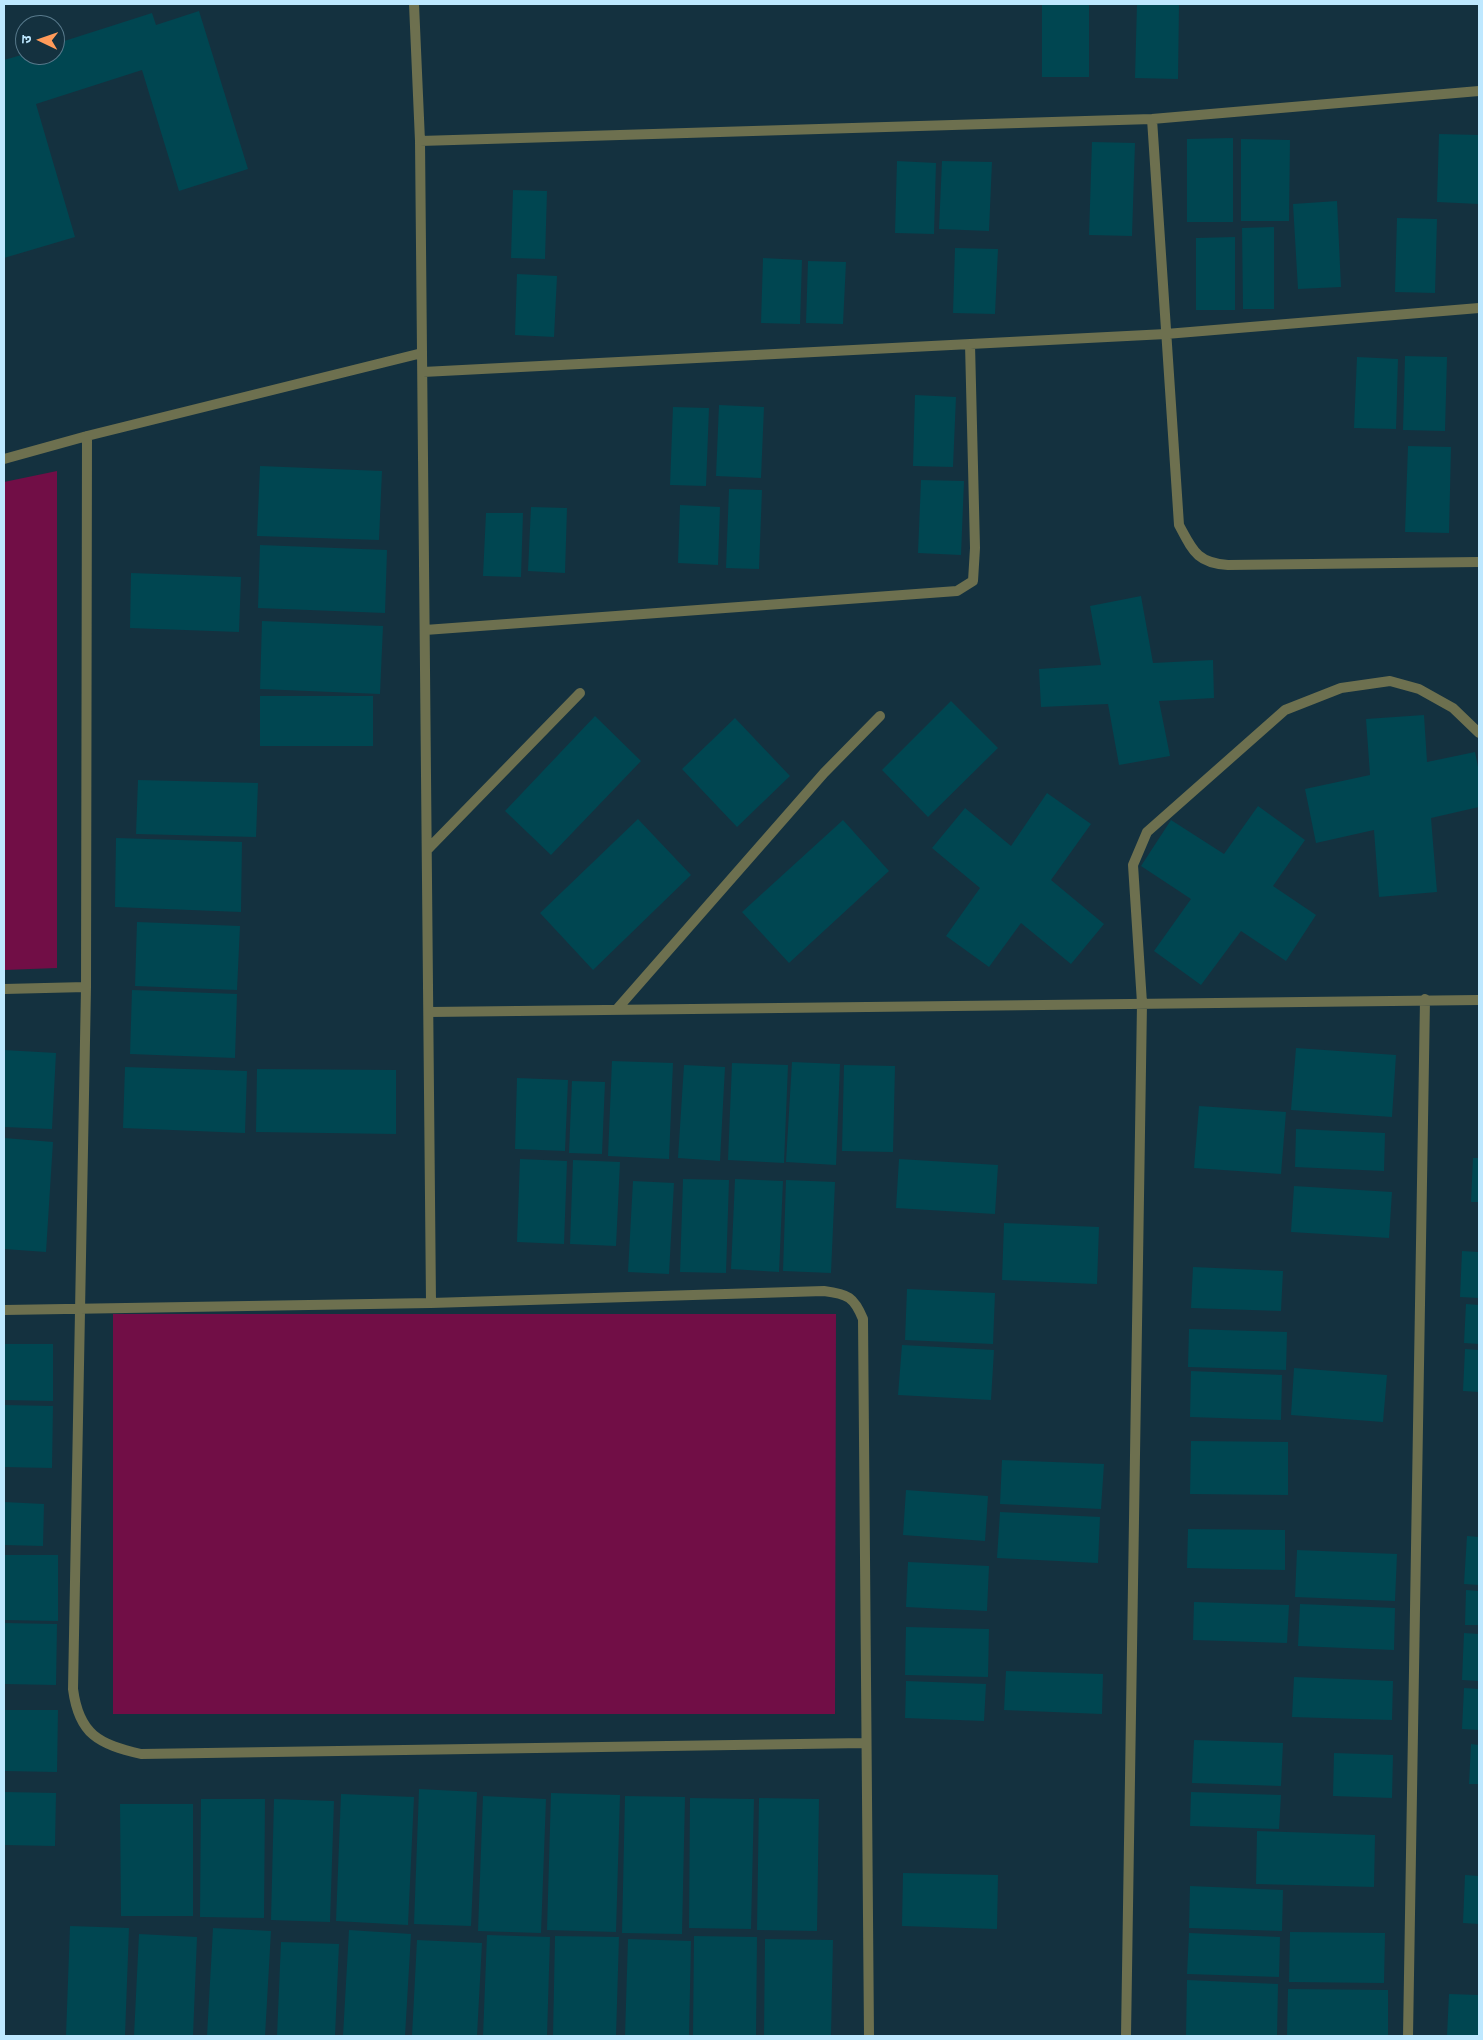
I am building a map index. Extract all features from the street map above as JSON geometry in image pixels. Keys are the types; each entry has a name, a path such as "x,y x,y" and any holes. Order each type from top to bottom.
{"street":[{"path":"414,4 420,141 423,372 430,1012 430,1303"},
{"path":"420,141 1152,119 1479,90"},
{"path":"1152,119 1179,526 1192,550 1210,564 1479,562"},
{"path":"423,372 1166,334 1479,308"},
{"path":"425,630 957,591 973,581 975,548 970,344"},
{"path":"4,459 87,436 422,353"},
{"path":"87,436 86,987 73,1689 76,1711 87,1729 107,1746 140,1754 865,1743"},
{"path":"1126,2036 1142,1003 1133,865 1147,832 1285,710 1341,688 1390,681 1419,689 1453,708 1479,733"},
{"path":"428,849 580,693"},
{"path":"616,1009 824,773 880,716"},
{"path":"4,989 86,987"},
{"path":"1408,2036 1425,1000"},
{"path":"430,1012 1479,1000"},
{"path":"4,1310 430,1303 824,1291 844,1294 856,1303 863,1319 868,2036"}],"shaded area":[{"path":"57,471 57,968 4,970 4,482"},
{"path":"113,1314 836,1314 835,1714 113,1714"}],"building":[{"path":"1042,4 1089,4 1089,77 1042,77"},
{"path":"1137,4 1179,4 1178,79 1135,78"},
{"path":"199,11 248,169 179,191 142,70 36,104 75,237 4,258 4,60 15,57 15,65 65,65 65,41 152,13 156,25"},
{"path":"1439,134 1479,135 1479,204 1437,202"},
{"path":"1233,138 1233,222 1187,222 1187,139"},
{"path":"1241,139 1290,140 1289,221 1241,221"},
{"path":"1092,142 1135,143 1132,236 1089,235"},
{"path":"897,161 936,163 934,234 895,233"},
{"path":"942,161 992,162 989,231 939,229"},
{"path":"513,190 547,191 545,259 511,258"},
{"path":"1337,201 1341,287 1298,289 1293,204"},
{"path":"1397,218 1437,219 1435,293 1395,292"},
{"path":"1274,227 1274,309 1243,309 1242,228"},
{"path":"1235,237 1235,310 1196,310 1196,238"},
{"path":"955,248 998,249 995,314 953,313"},
{"path":"763,258 802,260 800,324 761,323"},
{"path":"808,261 846,262 843,324 806,323"},
{"path":"517,274 557,276 554,337 515,335"},
{"path":"1405,356 1447,357 1445,431 1403,430"},
{"path":"1357,357 1398,359 1396,429 1354,428"},
{"path":"915,395 956,397 953,467 913,466"},
{"path":"719,405 764,407 761,478 716,476"},
{"path":"673,407 709,408 706,486 670,485"},
{"path":"1408,446 1451,447 1449,533 1405,532"},
{"path":"260,466 382,471 379,540 257,536"},
{"path":"921,480 964,481 961,555 918,553"},
{"path":"729,489 762,490 759,569 726,568"},
{"path":"680,505 720,507 718,565 678,563"},
{"path":"531,507 567,508 565,573 528,571"},
{"path":"486,513 523,513 521,577 483,576"},
{"path":"260,545 387,550 385,613 258,608"},
{"path":"131,573 241,577 239,632 130,628"},
{"path":"1141,596 1153,663 1213,660 1214,698 1159,701 1170,756 1119,765 1108,704 1041,707 1039,669 1101,665 1090,606"},
{"path":"262,621 383,626 380,694 260,689"},
{"path":"260,696 373,696 373,746 260,746"},
{"path":"951,701 998,748 928,817 882,770"},
{"path":"1424,715 1427,762 1475,752 1479,772 1479,807 1431,818 1437,892 1379,897 1374,830 1316,843 1305,789 1370,775 1366,719"},
{"path":"595,716 641,761 551,855 505,811"},
{"path":"735,718 790,776 737,827 682,769"},
{"path":"138,780 258,783 256,837 136,834"},
{"path":"1047,793 1091,824 1051,880 1104,924 1071,964 1021,923 989,967 946,936 980,888 932,848 965,808 1011,846"},
{"path":"1258,806 1305,840 1273,886 1316,915 1286,961 1241,931 1201,985 1154,951 1191,899 1141,866 1171,820 1224,854"},
{"path":"638,819 691,875 593,970 540,913"},
{"path":"843,820 889,871 789,963 742,912"},
{"path":"116,838 242,842 241,912 115,907"},
{"path":"137,922 240,926 237,990 135,986"},
{"path":"132,990 237,994 235,1058 130,1054"},
{"path":"1296,1048 1396,1055 1392,1117 1291,1110"},
{"path":"4,1050 56,1053 52,1129 4,1127"},
{"path":"612,1061 673,1063 669,1159 608,1156"},
{"path":"792,1062 840,1064 836,1165 786,1162"},
{"path":"732,1063 788,1065 784,1163 728,1160"},
{"path":"684,1065 725,1067 720,1161 678,1158"},
{"path":"844,1065 895,1066 893,1152 842,1151"},
{"path":"125,1067 247,1071 245,1133 123,1128"},
{"path":"257,1069 396,1070 396,1134 256,1132"},
{"path":"517,1078 568,1080 565,1151 515,1149"},
{"path":"572,1081 605,1082 602,1154 569,1153"},
{"path":"1199,1106 1286,1112 1281,1174 1194,1168"},
{"path":"1296,1129 1385,1133 1384,1171 1295,1167"},
{"path":"4,1138 53,1142 46,1252 4,1249"},
{"path":"1473,1158 1479,1158 1479,1202 1471,1202"},
{"path":"520,1159 567,1161 564,1244 517,1242"},
{"path":"899,1159 998,1165 995,1214 896,1208"},
{"path":"573,1160 620,1162 616,1246 570,1244"},
{"path":"683,1179 729,1180 726,1273 680,1272"},
{"path":"735,1179 783,1181 779,1272 731,1269"},
{"path":"786,1180 835,1182 831,1273 783,1271"},
{"path":"633,1181 674,1183 669,1274 628,1272"},
{"path":"1294,1186 1392,1192 1389,1238 1291,1232"},
{"path":"1004,1223 1099,1227 1097,1284 1002,1280"},
{"path":"1462,1251 1479,1252 1479,1298 1460,1297"},
{"path":"1193,1267 1283,1271 1281,1311 1191,1308"},
{"path":"907,1289 995,1293 993,1344 905,1340"},
{"path":"1466,1304 1479,1305 1479,1344 1464,1343"},
{"path":"1189,1329 1287,1332 1286,1370 1188,1367"},
{"path":"4,1344 53,1344 53,1401 4,1400"},
{"path":"902,1345 994,1350 991,1400 898,1395"},
{"path":"1465,1349 1479,1350 1479,1392 1463,1391"},
{"path":"1294,1368 1387,1375 1383,1422 1291,1415"},
{"path":"1191,1371 1282,1375 1281,1420 1190,1417"},
{"path":"4,1405 53,1406 52,1468 4,1467"},
{"path":"1191,1441 1288,1442 1288,1495 1190,1494"},
{"path":"1002,1460 1104,1464 1101,1509 1000,1504"},
{"path":"906,1490 988,1496 985,1541 903,1535"},
{"path":"4,1502 44,1504 43,1546 4,1545"},
{"path":"1000,1512 1100,1517 1098,1563 997,1558"},
{"path":"1188,1529 1285,1530 1285,1570 1187,1568"},
{"path":"1467,1536 1479,1537 1479,1585 1464,1584"},
{"path":"1297,1550 1397,1554 1395,1601 1295,1597"},
{"path":"4,1555 58,1555 58,1621 4,1620"},
{"path":"908,1562 989,1566 987,1611 906,1607"},
{"path":"1466,1590 1479,1591 1479,1625 1465,1625"},
{"path":"1194,1602 1289,1605 1287,1643 1193,1640"},
{"path":"1300,1604 1395,1608 1394,1650 1298,1646"},
{"path":"4,1623 57,1624 56,1685 4,1684"},
{"path":"906,1627 989,1629 988,1677 905,1675"},
{"path":"1464,1633 1479,1634 1479,1681 1462,1680"},
{"path":"1006,1671 1103,1674 1102,1714 1004,1710"},
{"path":"1294,1677 1393,1681 1392,1720 1292,1717"},
{"path":"906,1681 986,1684 984,1721 905,1718"},
{"path":"1464,1688 1479,1689 1479,1730 1462,1729"},
{"path":"4,1710 58,1710 57,1772 4,1771"},
{"path":"1194,1740 1283,1743 1281,1786 1192,1783"},
{"path":"1471,1744 1479,1745 1479,1784 1469,1784"},
{"path":"1334,1753 1393,1755 1392,1798 1333,1796"},
{"path":"419,1789 477,1792 471,1926 414,1924"},
{"path":"4,1792 56,1793 55,1846 4,1845"},
{"path":"1191,1792 1281,1795 1279,1829 1190,1826"},
{"path":"551,1793 620,1795 616,1932 547,1930"},
{"path":"341,1794 414,1797 408,1925 336,1921"},
{"path":"483,1796 546,1799 541,1933 478,1931"},
{"path":"625,1796 685,1797 682,1934 622,1933"},
{"path":"690,1798 754,1799 751,1929 689,1928"},
{"path":"759,1798 819,1799 817,1931 757,1930"},
{"path":"201,1799 265,1799 264,1918 200,1917"},
{"path":"274,1799 334,1801 330,1922 271,1920"},
{"path":"120,1804 193,1804 193,1916 121,1916"},
{"path":"1257,1831 1375,1835 1374,1887 1256,1884"},
{"path":"903,1873 998,1875 997,1929 902,1926"},
{"path":"1465,1875 1479,1876 1479,1924 1463,1923"},
{"path":"1190,1886 1283,1890 1282,1931 1189,1928"},
{"path":"70,1926 129,1928 125,2036 66,2036"},
{"path":"213,1928 271,1931 265,2036 207,2036"},
{"path":"349,1930 411,1934 405,2036 343,2036"},
{"path":"1290,1932 1385,1933 1384,1983 1289,1982"},
{"path":"1189,1933 1280,1937 1279,1977 1187,1974"},
{"path":"139,1934 197,1937 193,2036 134,2036"},
{"path":"487,1935 550,1937 547,2036 483,2036"},
{"path":"555,1936 619,1937 616,2036 553,2036"},
{"path":"694,1936 757,1937 756,2036 693,2036"},
{"path":"628,1939 691,1941 689,2036 625,2036"},
{"path":"765,1939 833,1940 831,2036 764,2036"},
{"path":"417,1940 482,1943 477,2036 412,2036"},
{"path":"281,1942 339,1944 335,2036 277,2036"},
{"path":"1187,1980 1278,1984 1277,2036 1186,2036"},
{"path":"1288,1989 1388,1990 1388,2036 1287,2036"},
{"path":"1449,1994 1479,1995 1479,2036 1447,2036"}]}
